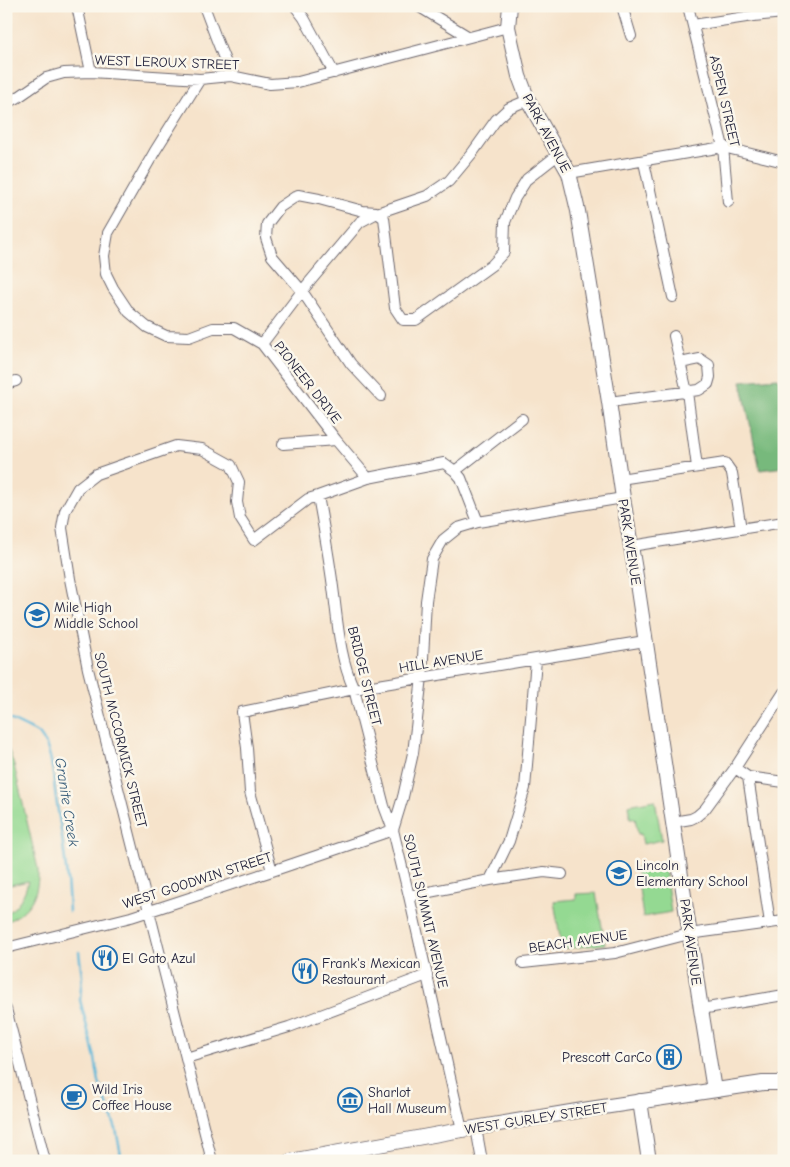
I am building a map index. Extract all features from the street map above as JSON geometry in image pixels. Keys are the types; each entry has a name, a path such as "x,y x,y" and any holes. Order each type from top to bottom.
{"street":[{"path":"77,6 91,72"},
{"path":"204,6 231,76"},
{"path":"295,6 304,18 334,73"},
{"path":"418,6 469,37"},
{"name":"PARK AVENUE","path":"510,6 508,27 519,76 528,100 569,173 578,212 609,402 700,1009 714,1090"},
{"path":"622,6 631,36"},
{"name":"ASPEN STREET","path":"688,6 722,147 728,202"},
{"path":"693,25 784,13"},
{"name":"WEST LEROUX STREET","path":"6,103 17,98 46,78 64,73 91,72 200,78 231,76 270,84 298,82 508,27"},
{"name":"PIONEER DRIVE","path":"200,78 155,150 108,233 104,256 106,274 129,312 147,327 166,336 189,337 213,328 234,328 262,344 336,440 368,478"},
{"path":"262,344 302,291 360,222 376,212 427,196 449,181 496,120 509,108 528,100"},
{"path":"569,173 644,162 722,147 784,162"},
{"path":"381,396 351,364 302,291 272,256 266,238 267,224 280,207 298,195 363,211 376,212 384,218 396,308 403,320 416,320 492,265 504,252 506,222 515,198 527,179 558,154"},
{"path":"644,162 673,297"},
{"path":"674,336 687,392 697,467"},
{"path":"609,402 699,390 708,384 710,376 709,365 700,359 680,363"},
{"path":"455,470 522,419"},
{"path":"283,444 336,440"},
{"name":"SOUTH MCCORMICK STREET","path":"212,1161 87,664 62,528 65,511 78,488 96,474 176,446 202,449 231,465 239,482 237,502 240,518 254,540 308,498 318,496"},
{"path":"620,479 725,462 732,472 741,529"},
{"path":"318,496 368,478 444,463 455,470 461,478 478,522 623,498"},
{"name":"BRIDGE STREET","path":"318,496 347,675 354,689 384,806 393,830"},
{"name":"SOUTH SUMMIT AVENUE","path":"462,1130 393,830 413,753 422,677 426,601 432,559 443,540 458,528 478,522"},
{"path":"631,546 784,522"},
{"name":"HILL AVENUE","path":"272,871 250,792 242,712 422,677 645,641"},
{"path":"490,880 509,841 525,788 536,660"},
{"path":"672,822 691,819 705,809 735,768 784,692"},
{"path":"735,768 748,777 784,782"},
{"path":"748,777 770,923"},
{"name":"WEST GOODWIN STREET","path":"6,948 149,911 393,830"},
{"path":"409,896 490,880 544,872 562,874"},
{"name":"BEACH AVENUE","path":"523,963 615,952 690,934 784,921"},
{"path":"186,1058 289,1027 427,976"},
{"path":"700,1009 784,995"},
{"path":"6,1009 45,1161"},
{"name":"WEST GURLEY STREET","path":"290,1161 319,1158 462,1130 640,1100 763,1083 784,1083"},
{"path":"640,1100 649,1161"},
{"path":"476,1128 482,1161"}],"green space":[{"path":"778,378 784,386 784,467 760,470 741,381"},
{"path":"6,743 14,765 38,869 38,878 35,894 27,907 6,922 6,914 20,900 28,881 6,886"},
{"path":"655,800 662,840 643,844 641,834 638,834 635,818 630,818 628,805"},
{"path":"664,862 671,912 643,917 636,867"},
{"path":"596,893 605,944 562,949 554,901 576,899 576,894"}],"waterway":[{"name":"Granite Creek","path":"6,717 40,735 48,749 52,765 64,855 69,912"},
{"name":"Granite Creek","path":"79,952 82,976 80,1000 95,1058 99,1082 116,1129 122,1161"}],"place":[{"name":"Mile High Middle School","path":"37,615"},
{"name":"Lincoln Elementary School","path":"619,873"},
{"name":"El Gato Azul","path":"105,958"},
{"name":"Frank's Mexican Restaurant","path":"305,971"},
{"name":"Prescott CarCo","path":"669,1057"},
{"name":"Wild Iris Coffee House","path":"74,1097"},
{"name":"Sharlot Hall Museum","path":"350,1100"}]}
